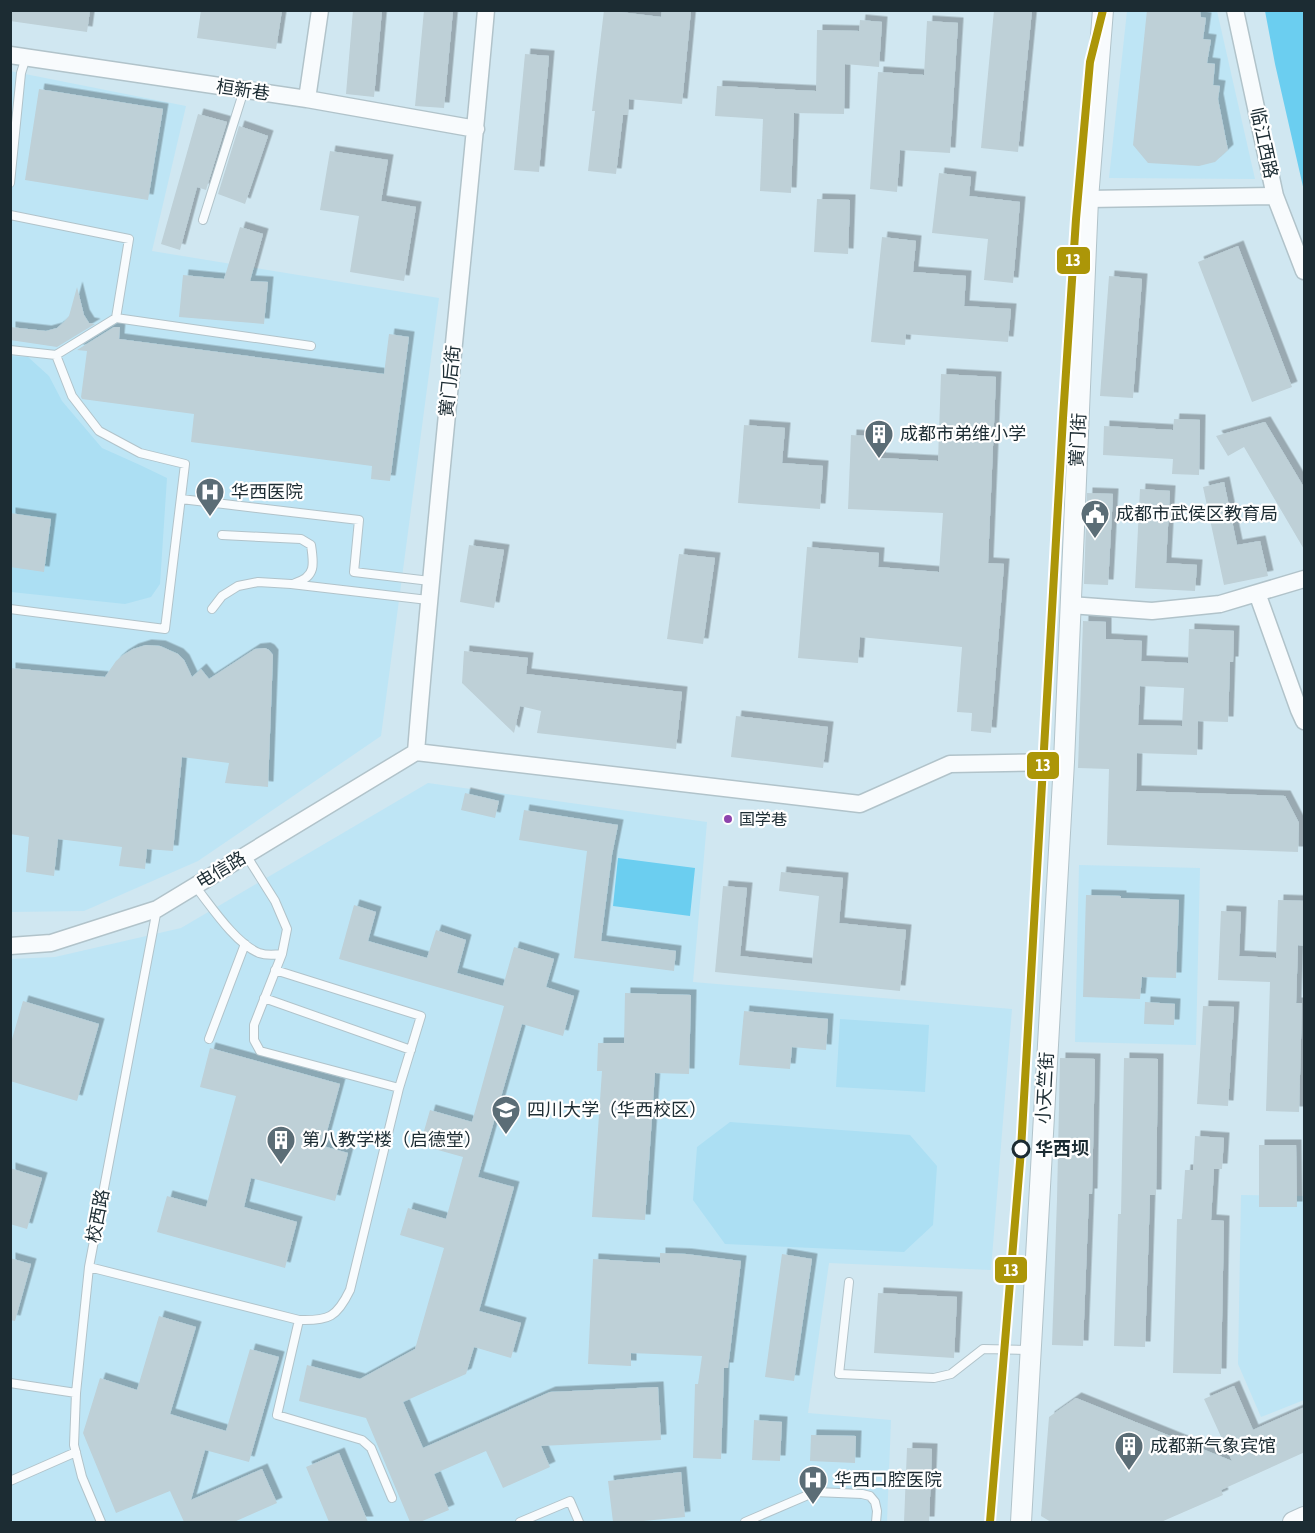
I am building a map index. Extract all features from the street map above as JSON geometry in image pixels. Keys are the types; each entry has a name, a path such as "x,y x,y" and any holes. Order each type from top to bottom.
{"street":[{"path":"307,99 320,10"},
{"name":"黉门后街","path":"416,752 428,600 486,10"},
{"name":"黉门街","path":"1064,762 1088,199 1103,10"},
{"name":"临江西路","path":"1235,10 1275,196 1305,271"},
{"name":"桓新巷","path":"18,56 307,99 476,129"},
{"path":"1088,199 1275,196"},
{"path":"1070,605 1152,611 1220,604 1305,579"},
{"path":"1257,593 1305,721"},
{"path":"416,752 860,804 950,764 1064,762"},
{"name":"电信路","path":"10,946 51,943 157,909 416,752"},
{"name":"小天竺街","path":"1021,1522 1064,762"},
{"path":"1293,1522 1305,1517"}],"lane":[{"path":"10,183 21,73 18,56"},
{"path":"203,220 244,90"},
{"path":"10,215 129,239 116,318"},
{"path":"10,350 56,355 116,318 311,346"},
{"path":"10,609 165,629 185,464 140,453 99,431 72,396 56,355"},
{"path":"181,499 359,520 354,572 430,581"},
{"path":"222,535 301,538 311,545 312,572 303,581 291,584"},
{"path":"212,609 222,596 238,586 258,582 428,600"},
{"path":"246,855 275,901 287,929 282,954 254,1025 254,1040 260,1051 399,1088"},
{"path":"195,886 232,932 245,944 260,954 272,956 282,954"},
{"name":"校西路","path":"101,1522 82,1477 74,1445 76,1393 89,1267 157,909"},
{"path":"209,1039 245,944"},
{"path":"89,1267 299,1320 318,1321 332,1315 342,1306 350,1290 399,1088 422,1016 275,970"},
{"path":"264,998 411,1050"},
{"path":"849,1282 839,1374 934,1378 951,1374 982,1349 1030,1350"},
{"path":"299,1320 277,1415 362,1440 371,1448 392,1498"},
{"path":"10,1383 76,1393"},
{"path":"10,1480 76,1452"},
{"path":"745,1522 765,1518 815,1492 870,1496 875,1502 876,1522"},
{"path":"520,1522 570,1501 579,1522"}],"shaded area":[{"path":"1127,11 1217,11 1255,179 1109,178"},
{"name":"华西医院","path":"10,71 186,106 152,251 439,298 381,736 198,861 84,911 11,912"},
{"path":"10,356 28,357 49,376 62,401 102,448 167,478 160,584 151,597 125,604 11,592"},
{"name":"四川大学（华西校区）","path":"428,783 707,822 693,982 1012,1009 991,1270 829,1263 808,1413 891,1420 887,1522 11,1522 10,959 55,957 181,928"},
{"path":"1079,865 1200,868 1196,1045 1075,1042"},
{"path":"840,1019 929,1025 925,1092 836,1087"},
{"path":"730,1122 910,1135 937,1166 933,1225 904,1252 725,1244 693,1200 697,1147"},
{"path":"1241,1195 1304,1196 1304,1400 1261,1417 1238,1364"}],"water":[{"path":"1265,11 1304,11 1304,191 1275,64"},
{"path":"618,858 695,868 690,916 613,906"}],"building":[{"path":"10,10 90,10 87,32 10,21"},
{"path":"201,10 282,10 276,49 197,38"},
{"path":"353,10 382,10 374,97 346,94"},
{"path":"424,10 453,10 444,108 415,106"},
{"path":"604,10 661,17 662,10 691,10 682,104 629,99 628,115 623,115 616,174 588,171 595,111 592,111"},
{"path":"994,10 1032,10 1018,152 981,148"},
{"path":"1147,10 1200,10 1201,17 1206,18 1203,39 1211,40 1207,63 1215,64 1213,85 1220,86 1218,99 1228,150 1215,162 1199,166 1148,163 1133,145"},
{"path":"860,20 882,22 879,67 845,64 844,114 794,113 791,193 760,191 763,119 715,116 717,86 816,91 817,30 859,31"},
{"path":"927,21 958,23 950,153 900,150 897,192 870,189 878,72 924,75"},
{"path":"525,54 549,56 539,172 514,170"},
{"path":"39,89 163,109 148,200 25,180"},
{"path":"198,114 227,122 206,190 197,187 180,250 161,244"},
{"path":"239,126 268,136 245,204 218,194"},
{"path":"330,151 388,160 381,201 416,207 404,281 350,272 359,216 320,210"},
{"path":"939,173 971,177 969,196 1020,202 1013,283 984,280 988,239 932,233"},
{"path":"817,199 850,200 848,254 814,252"},
{"path":"240,227 263,234 250,281 268,282 264,324 179,317 183,275 224,279"},
{"path":"882,237 916,241 913,272 966,276 964,306 1011,309 1008,342 906,334 905,345 871,342"},
{"path":"1238,246 1292,387 1252,402 1198,262"},
{"path":"1109,276 1142,279 1133,398 1100,396"},
{"path":"77,287 84,315 89,323 95,324 57,347 10,340 10,327 46,331 57,328 69,316"},
{"path":"114,327 120,327 119,339 384,374 389,334 409,337 390,481 371,479 372,466 191,442 194,414 82,399 87,351 77,350"},
{"path":"941,374 996,377 988,563 1004,564 991,733 971,731 972,713 957,712 962,647 860,637 858,663 798,658 807,547 879,553 878,567 939,572 943,513 848,509 851,435 881,437 880,458 938,461"},
{"path":"1174,419 1200,420 1199,475 1172,474 1173,459 1103,455 1104,426 1173,430"},
{"path":"1265,422 1305,489 1305,551 1244,447 1228,456 1216,436"},
{"path":"744,425 785,428 782,463 823,466 820,509 738,503"},
{"path":"1224,482 1237,545 1260,541 1268,576 1224,585 1203,487"},
{"path":"1140,489 1170,491 1166,563 1197,565 1195,591 1135,588"},
{"name":"成都市武侯区教育局","path":"1087,493 1113,494 1108,585 1084,584"},
{"path":"10,513 51,519 44,572 10,567"},
{"path":"469,545 504,550 494,608 460,602"},
{"path":"679,554 715,558 703,644 667,639"},
{"path":"1083,621 1106,622 1106,639 1142,641 1141,661 1188,663 1189,629 1234,631 1233,662 1230,662 1228,722 1198,721 1197,755 1137,753 1136,791 1285,796 1299,823 1298,852 1107,845 1109,769 1078,768","holes":["1140,686 1184,688 1182,726 1138,725"]},
{"path":"146,645 160,646 178,654 184,660 192,677 201,669 209,679 255,649 269,650 273,655 268,787 225,783 229,763 182,757 173,851 147,849 145,869 119,866 122,847 58,839 54,876 26,872 29,837 10,834 10,668 105,677 123,655"},
{"path":"464,651 528,658 526,674 682,692 676,749 537,733 541,711 520,706 514,733 462,683"},
{"path":"736,716 828,727 823,768 731,757"},
{"path":"465,793 499,801 495,818 461,810"},
{"path":"524,810 618,825 601,941 676,951 674,971 574,958 587,851 519,840"},
{"path":"781,872 843,878 839,923 906,930 900,991 715,972 723,886 747,888 740,956 812,964 819,896 779,891"},
{"path":"1086,895 1179,900 1176,978 1142,977 1140,999 1083,997"},
{"path":"1278,900 1305,901 1305,946 1298,945 1296,1003 1302,1003 1299,1112 1266,1111 1270,982 1218,980 1221,911 1241,912 1239,956 1276,958"},
{"path":"354,905 376,912 368,941 427,958 436,930 466,940 457,973 503,986 514,947 554,959 546,987 574,996 563,1036 522,1024 478,1177 514,1187 479,1311 521,1323 511,1358 474,1347 466,1374 403,1402 423,1448 550,1392 658,1387 661,1440 541,1446 550,1467 503,1488 486,1451 434,1474 449,1510 420,1522 410,1522 366,1418 299,1401 307,1365 360,1379 415,1349 444,1248 400,1235 408,1208 446,1219 463,1157 420,1145 430,1110 472,1122 504,1006 339,959"},
{"path":"625,993 691,995 689,1074 655,1073 645,1220 592,1217 602,1071 597,1071 598,1043 624,1043"},
{"path":"23,1001 99,1024 77,1101 10,1081 10,1046"},
{"path":"1145,1002 1175,1004 1174,1025 1144,1024"},
{"path":"1203,1006 1234,1007 1228,1106 1197,1104"},
{"path":"744,1011 828,1019 826,1050 792,1047 790,1069 739,1065"},
{"name":"第八教学楼（启德堂）","path":"210,1048 340,1084 323,1146 348,1153 335,1201 251,1178 244,1207 297,1222 285,1268 157,1232 167,1196 206,1207 236,1096 200,1087"},
{"path":"1060,1058 1095,1059 1092,1194 1089,1194 1083,1346 1052,1345"},
{"path":"1124,1058 1158,1059 1156,1195 1150,1195 1145,1347 1114,1346 1118,1214 1121,1214"},
{"path":"1195,1136 1224,1138 1222,1169 1214,1169 1211,1220 1224,1221 1221,1374 1173,1373 1177,1219 1182,1219 1185,1170 1193,1170"},
{"path":"1259,1145 1296,1145 1297,1207 1259,1207"},
{"path":"10,1168 42,1178 27,1229 10,1224"},
{"path":"660,1253 741,1261 728,1368 724,1368 721,1459 693,1458 695,1384 698,1384 702,1356 631,1353 631,1366 588,1364 593,1259 660,1263"},
{"path":"782,1254 812,1259 794,1381 765,1377"},
{"path":"10,1258 31,1264 15,1321 10,1320"},
{"path":"878,1293 957,1297 954,1358 874,1353"},
{"path":"159,1316 196,1327 170,1414 226,1431 250,1349 279,1357 249,1462 205,1450 191,1500 262,1469 277,1503 234,1522 184,1522 170,1491 116,1513 83,1433 100,1378 137,1390"},
{"name":"成都新气象宾馆","path":"1234,1386 1253,1430 1305,1407 1305,1452 1221,1490 1223,1495 1161,1522 1051,1522 1041,1516 1049,1417 1076,1398 1232,1461 1204,1399"},
{"path":"754,1420 782,1422 780,1461 752,1460"},
{"path":"811,1435 856,1436 855,1463 810,1461"},
{"path":"907,1448 932,1449 929,1522 904,1522"},
{"path":"339,1453 368,1522 329,1522 306,1467"},
{"path":"681,1472 685,1517 613,1522 608,1481"}],"transit line":[{"name":"13","path":"990,1522 1021,1150 1076,219 1090,62 1103,10"}],"place":[{"name":"成都市弟维小学","path":"879,460"},
{"name":"华西医院","path":"210,518"},
{"name":"成都市武侯区教育局","path":"1095,540"},
{"name":"国学巷","path":"728,819"},
{"name":"四川大学（华西校区）","path":"506,1136"},
{"name":"华西坝","path":"1021,1149"},
{"name":"第八教学楼（启德堂）","path":"281,1166"},
{"name":"成都新气象宾馆","path":"1129,1472"},
{"name":"华西口腔医院","path":"813,1506"}]}
